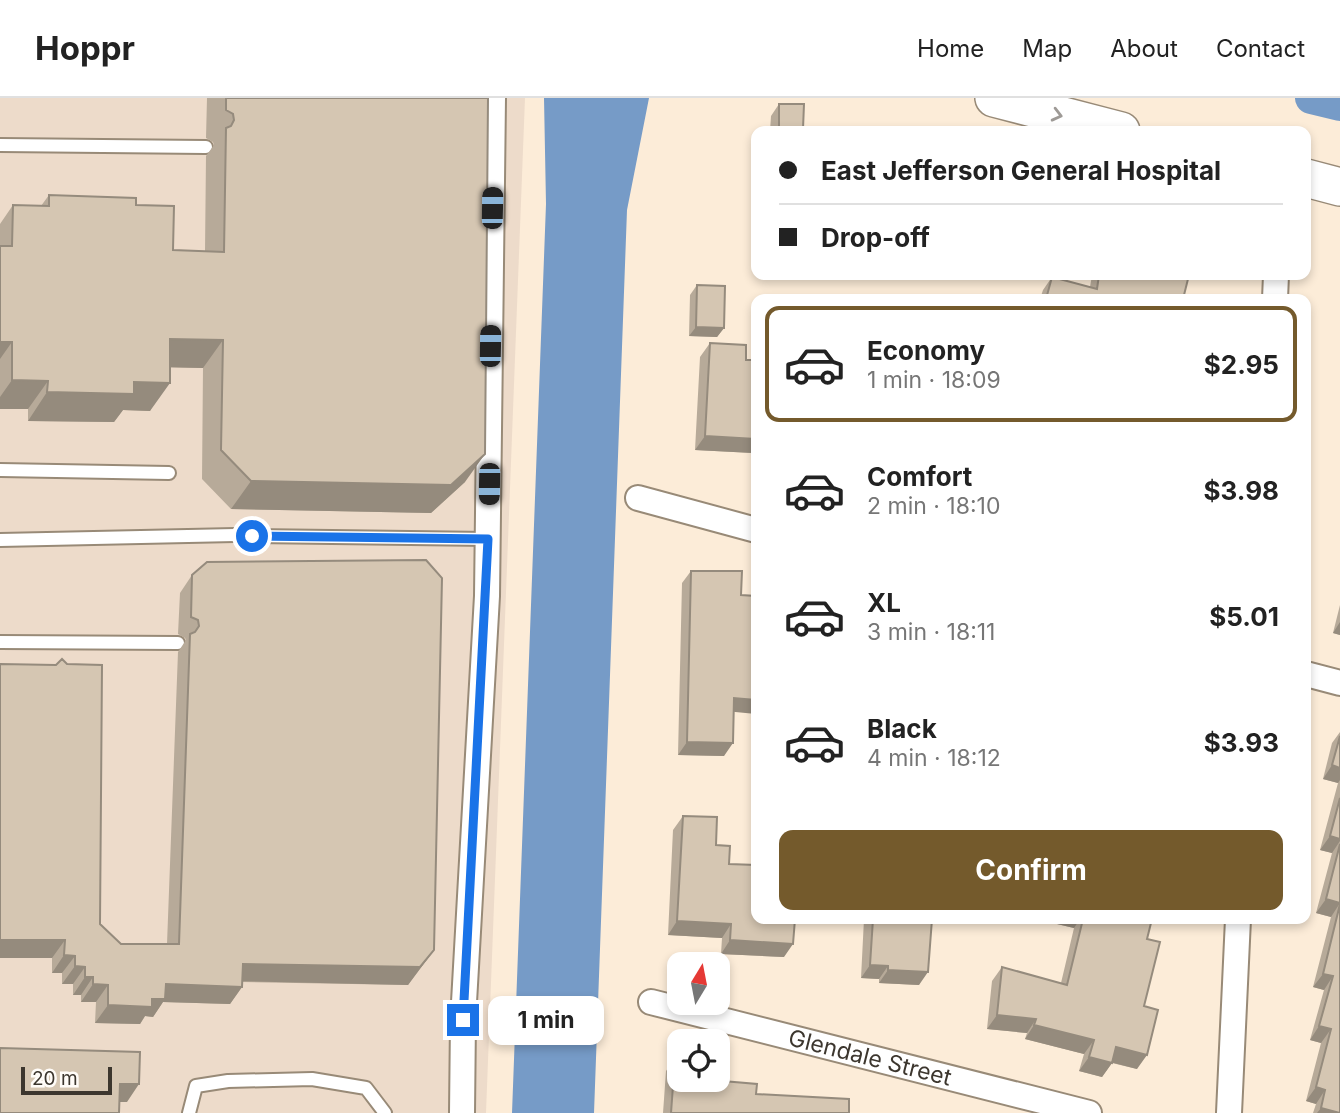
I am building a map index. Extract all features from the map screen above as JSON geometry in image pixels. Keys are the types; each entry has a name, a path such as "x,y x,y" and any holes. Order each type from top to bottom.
{"main road":[{"path":"994,98 1102,126"},
{"path":"1311,179 1340,187"}],"street":[{"path":"462,1113 463,1020 488,539 493,98"},
{"path":"638,498 751,529"},
{"path":"1311,675 1340,683"},
{"path":"1229,1113 1238,924"},
{"name":"Glendale Street","path":"651,1002 1089,1113"}],"lane":[{"path":"0,145 206,147"},
{"path":"0,470 169,473"},
{"path":"0,540 236,536"},
{"path":"252,536 488,539"},
{"path":"0,642 178,643"},
{"path":"188,1113 196,1086 228,1081 312,1079 366,1087 385,1113"}],"shaded area":[{"path":"0,98 525,98 486,1113 0,1113"}],"water":[{"path":"544,98 649,98 627,210 594,1113 512,1113 546,204"}],"building":[{"path":"226,98 488,98 485,454 451,485 251,481 221,450 223,340 170,339 170,383 134,382 134,394 47,392 48,381 12,380 12,342 0,342 0,246 12,246 13,205 49,206 49,195 136,198 136,205 174,206 173,250 224,252 226,128 231,126 234,120 233,114 226,110"},
{"path":"779,104 804,104 803,126 779,126"},
{"path":"1051,280 1063,280 1097,289 1098,280 1188,280 1184,294 1047,294"},
{"path":"697,285 725,286 724,328 696,327"},
{"path":"710,343 746,345 746,360 751,360 751,439 705,436"},
{"path":"426,560 442,578 434,950 420,967 243,964 242,987 166,984 165,999 152,999 152,1007 108,1005 108,985 93,984 93,977 85,977 85,967 75,966 75,956 64,955 65,940 0,940 0,664 56,665 62,659 67,664 102,665 100,924 121,944 179,944 190,634 199,626 198,620 191,617 192,575 207,562"},
{"path":"691,571 742,571 741,595 751,596 751,700 734,698 733,743 687,742"},
{"path":"1340,736 1340,768 1332,765"},
{"path":"1340,798 1340,839 1330,836"},
{"path":"683,816 717,817 716,845 730,846 729,864 751,865 751,924 795,924 793,944 730,940 731,924 677,921"},
{"path":"1340,844 1340,903 1326,899"},
{"path":"1340,904 1340,1113 1321,1108 1325,1090 1316,1087 1331,1029 1319,1026 1333,976 1323,974"},
{"path":"873,924 932,924 928,972 888,970 888,966 870,965"},
{"path":"1082,924 1151,924 1147,939 1160,942 1144,1006 1158,1010 1147,1055 1116,1047 1112,1063 1089,1057 1094,1040 1034,1025 1036,1019 997,1015 1002,967 1067,985"},
{"path":"0,1048 140,1052 139,1084 120,1084 119,1113 0,1113"},
{"path":"730,1082 757,1084 756,1094 849,1099 849,1113 671,1113 673,1092 730,1092"}],"waterway":[{"path":"1311,98 1340,105"}],"route":[{"path":"252,536 488,539 463,1020"}]}
